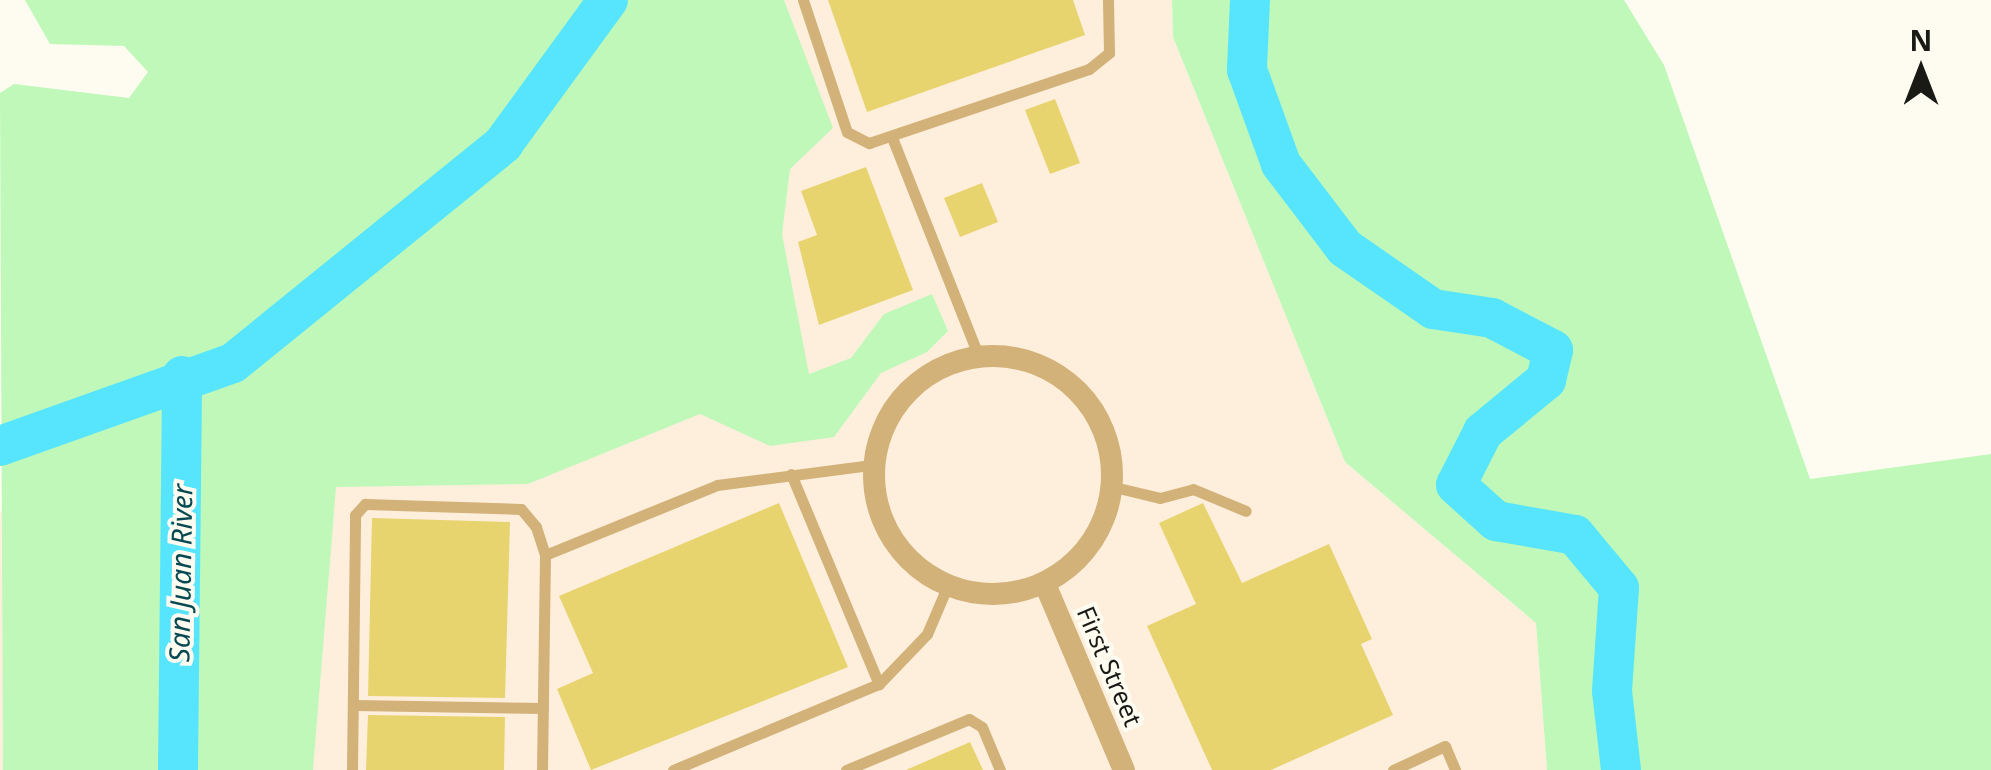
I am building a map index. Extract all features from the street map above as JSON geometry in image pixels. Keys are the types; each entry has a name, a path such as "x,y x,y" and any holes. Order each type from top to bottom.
{"street":[{"path":"978,355 1034,363 1092,405 1111,444 1114,487 1093,544 1045,584 996,596 946,587 904,558 878,515 872,465 889,413 927,374 978,355"},
{"name":"First Street","path":"1045,584 1124,770"}],"lane":[{"path":"802,0 847,132 869,143 893,140 1089,69 1109,53 1108,0"},
{"path":"893,140 978,355"},
{"path":"545,556 716,485 872,465"},
{"path":"791,474 879,684"},
{"path":"1114,487 1160,498 1193,488 1246,511"},
{"path":"352,770 355,514 366,504 521,509 545,556 542,770"},
{"path":"672,770 879,684 927,634 946,587"},
{"path":"353,705 542,708"},
{"path":"846,770 969,719 982,727 1000,770"},
{"path":"1393,770 1445,746 1455,770"}],"shaded area":[{"path":"734,0 1172,0 1173,37 1345,462 1536,623 1547,770 0,770 0,513"}],"green space":[{"path":"25,0 784,0 833,128 790,169 782,234 809,374 851,358 884,314 932,294 948,331 927,352 881,373 834,437 770,446 700,414 528,484 336,487 313,770 3,770 0,93 14,84 129,98 148,72 124,46 50,44"},
{"path":"1172,0 1624,0 1664,65 1810,479 1991,454 1991,770 1547,770 1536,623 1345,462 1173,37"}],"building":[{"path":"828,0 1073,0 1085,35 867,112"},
{"path":"1055,99 1080,163 1050,174 1025,110"},
{"path":"866,167 913,290 819,325 798,242 817,235 801,191"},
{"path":"982,183 998,222 960,237 944,198"},
{"path":"779,503 848,667 591,770 557,689 593,673 559,596"},
{"path":"1203,503 1242,583 1329,544 1372,639 1361,644 1393,715 1271,770 1212,770 1147,626 1196,604 1159,523"},
{"path":"372,518 510,522 505,698 368,696"},
{"path":"368,715 505,717 504,770 366,770"},
{"path":"970,742 983,770 906,770"}],"waterway":[{"path":"0,446 233,363 503,144 608,0"},
{"path":"1250,0 1247,70 1281,164 1345,248 1433,309 1492,318 1553,350 1546,380 1483,432 1456,485 1496,521 1575,535 1619,588 1612,691 1621,770"},
{"name":"San Juan River","path":"178,770 182,376"}]}
